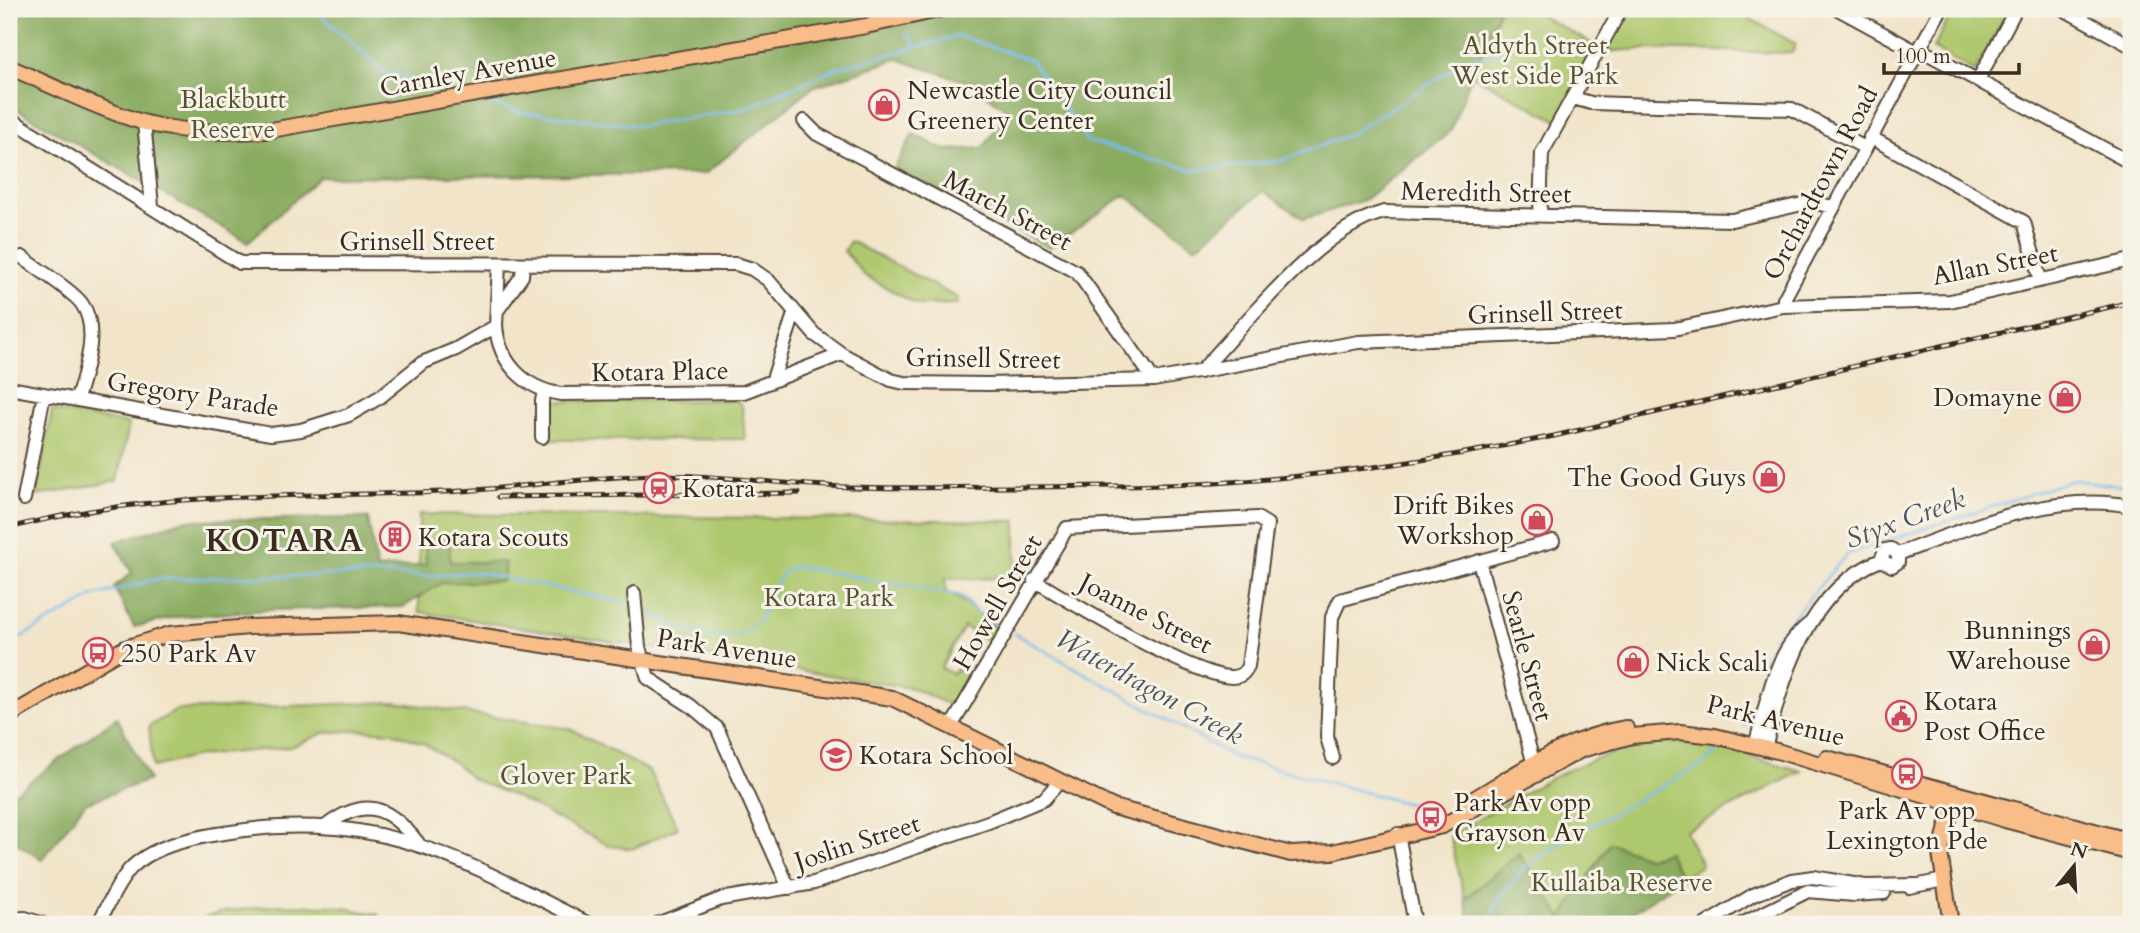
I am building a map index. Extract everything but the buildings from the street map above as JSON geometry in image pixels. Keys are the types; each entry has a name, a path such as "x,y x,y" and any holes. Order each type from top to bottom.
{"main road":[{"name":"Carnley Avenue","path":"9,67 94,104 144,122 234,132 300,126 866,26 943,9"},
{"name":"Park Avenue","path":"9,716 133,645 186,631 398,623 881,695 952,725 1126,812 1292,854 1332,852 1424,828 1442,826 1566,757 1591,747 1647,734 1717,732"},
{"name":"Park Avenue","path":"1424,828 1533,761 1579,740 1615,730 1669,723 1761,743 2131,853"},
{"path":"1488,802 1497,791 1528,771 1533,761 1543,763 1576,749 1591,747"},
{"name":"Park Avenue","path":"1955,799 2131,841"},
{"path":"1951,924 1941,842 1955,799"}],"street":[{"path":"1541,215 1542,153 1621,9"},
{"path":"1838,9 1978,80 2131,163"},
{"name":"Orchardtown Road","path":"1783,306 1784,299 1941,9"},
{"path":"1978,80 2015,9"},
{"path":"2063,9 2131,46"},
{"path":"1573,99 1591,103 1792,109 1867,143 2024,222 2040,279"},
{"name":"Grinsell Street","path":"9,118 240,262 736,264 752,269 768,280 793,314 814,334 842,354 900,383 1154,380 1358,342 1674,329 1783,306"},
{"name":"March Street","path":"804,121 817,134 1077,272 1154,380"},
{"path":"144,122 152,206"},
{"name":"Meredith Street","path":"1199,373 1299,267 1342,230 1364,217 1384,212 1732,220 1811,202 1833,207"},
{"path":"22,257 80,302 90,322 84,373 77,399"},
{"name":"Allan Street","path":"1783,306 1950,301 2131,260"},
{"path":"499,264 496,326 500,346 509,363 526,382 544,391 541,401 542,437"},
{"path":"497,311 522,276 523,264"},
{"path":"773,379 793,314"},
{"name":"Gregory Parade","path":"9,388 271,434 301,430 349,415 380,397 422,363 456,349 496,326"},
{"name":"Kotara Place","path":"544,391 561,394 730,394 752,390 773,379 842,354"},
{"path":"24,499 44,394"},
{"path":"1761,743 1787,666 1812,622 1856,572 1881,560 1892,566 1898,562 1898,554 1964,530 2050,506 2098,503 2131,506"},
{"name":"Howell Street","path":"952,725 1034,580 1067,528 1264,520"},
{"name":"Joanne Street","path":"1034,580 1182,662 1226,677 1244,680 1268,528 1264,520"},
{"path":"1332,758 1327,737 1332,617 1337,603 1347,596 1553,541"},
{"name":"Searle Street","path":"1479,561 1533,761"},
{"path":"634,593 642,660 648,678 691,706 717,729 789,888"},
{"name":"Joslin Street","path":"657,924 721,899 814,883 1020,810 1049,796 1060,781"},
{"path":"326,826 346,810 377,808 400,820 418,843"},
{"path":"98,924 131,868 163,848 247,829 326,826 374,832 418,843 489,872 589,924"},
{"path":"1398,835 1415,924"},
{"path":"1706,924 1753,895 1792,880 1813,877 1865,886 1916,885"},
{"path":"1742,924 1808,891 1854,895 1882,893 1944,880"},
{"path":"9,919 25,918 43,924"}],"green space":[{"name":"Blackbutt Reserve","path":"9,9 1500,9 1490,28 1450,132 1364,200 1304,219 1263,191 1196,247 1125,195 1049,248 894,169 913,134 945,150 983,148 1008,111 973,84 897,59 813,87 705,174 320,177 248,242 9,105"},
{"name":"Aldyth Street West Side Park","path":"1500,9 1529,9 1600,48 1622,9 1732,9 1796,44 1792,53 1644,49 1598,52 1560,122 1472,75"},
{"path":"1954,9 2009,9 1975,72 1933,48"},
{"path":"850,241 958,298 958,304 918,305 865,276 844,251"},
{"path":"736,400 742,406 745,439 550,440 549,410 556,401"},
{"path":"52,410 129,424 118,481 36,496"},
{"name":"Kotara Park","path":"419,514 1016,521 1016,578 945,579 946,592 966,603 997,628 990,641 964,627 941,668 953,674 956,669 967,675 953,701 947,704 912,688 419,612"},
{"path":"368,518 377,569 426,565 425,539 450,541 450,562 505,562 503,581 442,583 403,607 268,610 177,617 134,627 114,587 132,573 115,542 185,520"},
{"name":"Glover Park","path":"396,702 571,729 649,771 678,828 632,849 610,846 516,797 472,779 456,764 423,743 392,732 360,730 324,733 291,747 198,756 153,767 149,726 177,710"},
{"path":"117,717 149,780 85,803 42,860 9,838 9,797"},
{"path":"1664,742 1711,745 1802,771 1685,831 1702,865 1681,879 1668,852 1649,858 1610,843 1562,919 1519,854 1465,899 1450,836 1527,791 1578,766 1605,756"},
{"name":"Kullaiba Reserve","path":"1610,843 1649,858 1668,852 1681,879 1616,924 1470,924 1465,899 1519,853 1562,918"},
{"path":"278,905 335,906 379,915 376,922 368,924 185,924 222,912"}],"waterway":[{"path":"314,9 385,72 448,91"},
{"path":"907,33 915,44"},
{"path":"488,102 520,112 641,126 744,109 837,68 959,36 1031,60 1087,141 1194,170 1280,161 1349,135 1468,59 1503,53"},
{"name":"Styx Creek","path":"1743,725 1757,708 1765,659 1774,639 1847,554 2073,480 2131,487"},
{"name":"Waterdragon Creek","path":"640,609 699,633 730,637 757,623 778,580 787,570 796,566 962,596 975,611 996,625"},
{"name":"Waterdragon Creek","path":"9,644 94,596 157,579 373,574 428,576 476,572 626,603"},
{"name":"Waterdragon Creek","path":"1015,634 1234,757 1431,810"},
{"name":"Styx Creek","path":"1489,924 1498,901 1523,869 1559,844 1706,762 1721,746"}],"railway":[{"path":"9,528 118,507 172,501 443,492 634,476 684,475 868,488 1164,485 1300,476 1428,459 1554,436 2131,302"},
{"path":"498,497 799,493"}],"place":[{"name":"Newcastle City Council Greenery Center","path":"884,105"},
{"name":"Domayne","path":"2065,397"},
{"name":"The Good Guys","path":"1769,477"},
{"name":"Kotara","path":"659,488"},
{"name":"Drift Bikes Workshop","path":"1537,520"},
{"name":"Kotara Scouts","path":"395,537"},
{"name":"Bunnings Warehouse","path":"2094,645"},
{"name":"250 Park Av","path":"98,653"},
{"name":"Nick Scali","path":"1633,662"},
{"name":"Kotara Post Office","path":"1901,716"},
{"name":"Kotara School","path":"836,755"},
{"name":"Park Av opp Lexington Pde","path":"1907,774"},
{"name":"Park Av opp Grayson Av","path":"1431,817"}],"district":[{"name":"KOTARA","path":"285,539"}]}
